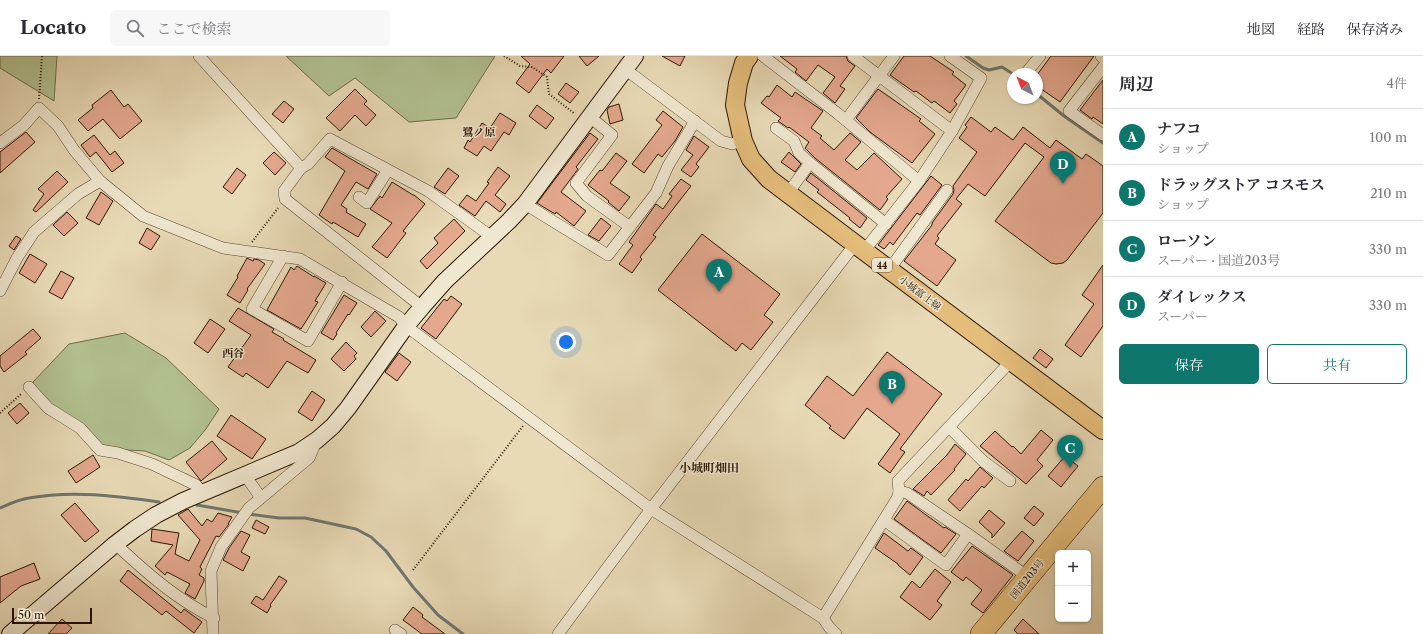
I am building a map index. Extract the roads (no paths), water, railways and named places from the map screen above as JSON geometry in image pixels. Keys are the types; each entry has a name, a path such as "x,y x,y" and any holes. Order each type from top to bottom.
{"highway":[{"name":"国道203号","path":"982,634 1103,487"}],"main road":[{"name":"小城富士線","path":"749,56 744,63 738,84 735,105 743,141 752,159 769,179 1103,430"}],"street":[{"path":"199,56 301,168"},
{"path":"10,634 134,529 182,501 299,452 317,440 333,426 348,408 406,326 422,307 445,281 525,204 635,56"},
{"path":"763,56 846,120 919,181"},
{"path":"853,56 952,131"},
{"path":"846,120 894,56"},
{"path":"558,634 651,509 859,248 886,224 919,181 952,131 981,78 950,56"},
{"path":"1030,68 1040,56"},
{"path":"1103,67 1069,111 1103,135"},
{"path":"625,69 721,141 732,144 743,141"},
{"path":"0,143 24,125 39,108 58,126 74,150 100,181 143,216 223,248 300,259 342,282 399,317 406,326 651,509 823,618 836,634"},
{"path":"588,120 612,135 576,183 586,196 630,227"},
{"path":"525,204 608,256 656,193 668,166 695,121"},
{"path":"776,128 794,141 800,153 810,163 886,224"},
{"path":"422,307 285,199 284,191 301,168 308,164 330,139 428,191 492,237"},
{"path":"788,193 810,163"},
{"path":"359,197 367,203 388,170"},
{"path":"0,291 17,258 34,232 78,194 100,181"},
{"path":"889,270 947,190"},
{"path":"283,256 252,309 308,341 342,282"},
{"path":"823,618 898,498 898,481 1011,361"},
{"path":"30,387 48,408 80,428 100,450 118,453 152,464 196,485 203,493"},
{"path":"949,427 983,461 1010,481"},
{"path":"213,634 214,618 211,571 221,547 245,513 309,458 317,440"},
{"path":"245,475 261,498"},
{"path":"899,491 907,493 1028,577"},
{"path":"884,520 946,565 968,534"},
{"path":"114,545 121,549 176,596 194,608 214,618"}],"waterway":[{"path":"966,56 983,68 989,70 1002,67 1007,70"},
{"path":"1043,99 1064,116 1103,143"},
{"path":"0,508 26,499 62,494 111,496 159,502"},
{"path":"197,505 243,513"},
{"path":"248,514 279,518 305,518 356,529 371,537 386,551 413,587 438,615 463,634"}],"place":[{"name":"ダイレックス","path":"1063,184"},
{"name":"ナフコ","path":"719,292"},
{"name":"ドラッグストア コスモス","path":"892,404"},
{"name":"ローソン","path":"1070,468"}],"district":[{"name":"鷺ノ原","path":"479,132"},
{"name":"西谷","path":"233,353"},
{"name":"小城町畑田","path":"709,467"}]}
